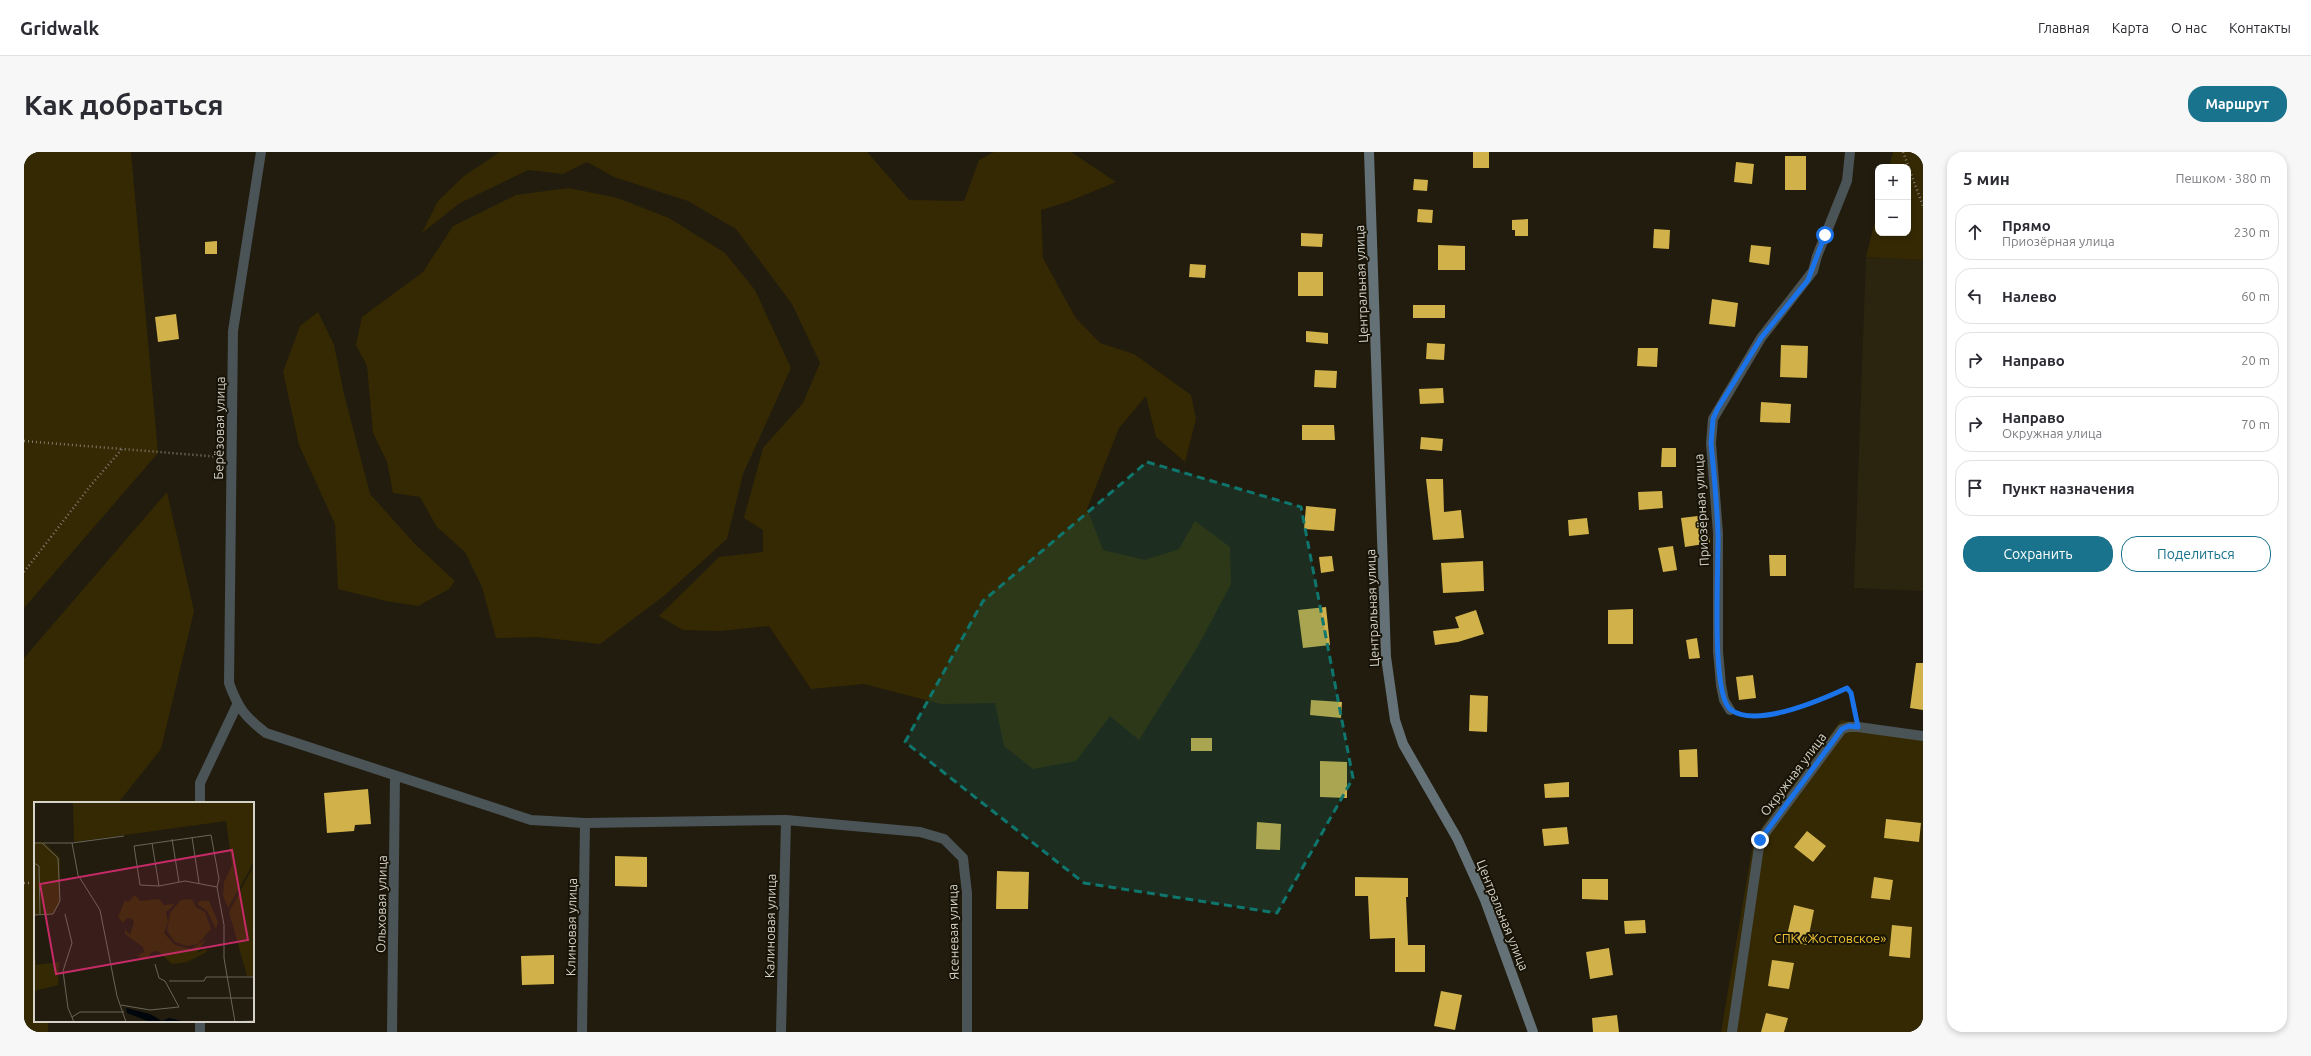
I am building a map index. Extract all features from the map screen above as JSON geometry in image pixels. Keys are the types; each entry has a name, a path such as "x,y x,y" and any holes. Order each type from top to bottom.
{"street":[{"name":"Берёзовая улица","path":"261,152 233,331 229,684 237,705 248,720 266,733 531,820 585,823 786,820 920,832 944,839"},
{"name":"Центральная улица","path":"1369,152 1386,657 1394,720 1403,744 1457,838 1485,900 1533,1032"},
{"name":"Приозёрная улица","path":"1730,710 1724,700 1721,685 1718,644 1718,533 1711,443 1713,419 1761,338 1808,280 1813,271 1817,256 1847,181 1850,152"},
{"path":"200,802 200,783 237,705"},
{"name":"Окружная улица","path":"1732,1032 1760,840 1842,729 1849,726 1923,736"},
{"name":"Ольховая улица","path":"392,1032 395,776"},
{"name":"Калиновая улица","path":"781,1032 786,820"},
{"name":"Клиновая улица","path":"582,1032 585,823"},
{"name":"Ясеневая улица","path":"944,839 963,858 966,892 967,1032"}],"path":[{"path":"1904,152 1923,206"},
{"path":"24,441 232,458"},
{"path":"24,572 91,485 122,449"},
{"path":"1730,710 1740,714 1754,716 1774,714 1847,688 1851,693 1858,727"},
{"path":"24,883 29,884"}],"highlighted area":[{"path":"1147,462 1301,507 1353,778 1277,913 1084,883 905,742 983,601"}],"shaded area":[{"path":"1866,257 1923,260 1923,591 1854,588"}],"green space":[{"path":"24,152 131,152 158,453 24,608"},
{"path":"500,152 867,152 909,200 964,201 979,160 994,152 1071,152 1116,182 1067,202 1041,210 1043,258 1075,317 1100,343 1134,354 1191,395 1196,419 1185,462 1156,437 1146,396 1119,428 1087,509 1103,550 1145,560 1179,549 1195,521 1230,547 1231,584 1198,646 1139,740 1110,716 1076,761 1033,769 1004,746 995,703 941,704 864,684 811,689 769,626 720,631 683,630 659,616 719,557 763,552 763,530 744,518 763,448 803,403 820,363 792,304 736,229 688,201 614,177 587,162 563,174 528,170 460,203 422,233 438,201 464,176"},
{"path":"1893,152 1923,152 1923,260 1866,257 1875,221 1875,236 1911,236 1911,164 1890,164"},
{"path":"569,188 617,198 669,218 725,253 755,290 791,368 743,474 727,539 665,595 600,644 538,637 496,638 482,587 465,552 437,527 420,497 393,493 387,462 373,433 367,366 356,345 362,317 423,272 453,226 516,195"},
{"path":"318,312 334,345 344,394 370,494 415,544 455,581 449,589 418,606 386,601 338,589 335,524 299,445 283,372 300,326"},
{"path":"167,492 194,611 161,749 119,802 34,802 34,1022 48,1022 48,1032 24,1032 24,658"},
{"name":"СПК «Жостовское»","path":"1841,720 1923,732 1923,1032 1721,1032 1754,838"}],"building":[{"path":"1473,152 1489,152 1489,168 1473,168"},
{"path":"1785,156 1806,156 1806,190 1785,190"},
{"path":"1736,162 1754,164 1752,184 1734,182"},
{"path":"1414,179 1428,180 1427,191 1413,190"},
{"path":"1418,209 1433,210 1432,223 1417,222"},
{"path":"1528,219 1528,236 1515,236 1515,230 1512,230 1512,220"},
{"path":"1654,229 1670,230 1669,249 1653,248"},
{"path":"1301,233 1323,234 1322,247 1301,246"},
{"path":"217,241 217,254 205,254 205,242"},
{"path":"1438,245 1465,246 1465,270 1438,270"},
{"path":"1751,245 1771,247 1769,265 1749,262"},
{"path":"1190,264 1206,265 1205,278 1189,277"},
{"path":"1298,272 1323,272 1323,296 1298,296"},
{"path":"1712,299 1738,303 1735,327 1709,324"},
{"path":"1413,305 1445,305 1445,318 1413,318"},
{"path":"176,314 179,339 158,342 155,317"},
{"path":"1306,331 1328,333 1328,344 1306,342"},
{"path":"1427,343 1445,344 1444,360 1426,359"},
{"path":"1781,345 1808,346 1807,378 1780,377"},
{"path":"1638,348 1658,348 1657,367 1637,366"},
{"path":"1315,370 1337,371 1336,388 1314,387"},
{"path":"1443,388 1444,403 1420,404 1419,389"},
{"path":"1761,402 1791,404 1790,423 1760,422"},
{"path":"1302,425 1334,425 1335,440 1302,440"},
{"path":"1421,437 1443,439 1442,451 1420,449"},
{"path":"1662,448 1676,448 1676,467 1661,467"},
{"path":"1426,479 1443,479 1444,512 1461,510 1464,538 1433,540"},
{"path":"1662,491 1663,508 1639,510 1638,492"},
{"path":"1306,506 1336,509 1334,531 1304,529"},
{"path":"1706,515 1710,543 1685,547 1681,518"},
{"path":"1587,518 1589,534 1569,536 1568,520"},
{"path":"1673,546 1677,570 1663,572 1658,548"},
{"path":"1769,555 1786,555 1786,576 1770,576"},
{"path":"1332,556 1334,571 1321,573 1319,557"},
{"path":"1483,561 1484,591 1443,593 1441,563"},
{"path":"1326,607 1330,645 1303,648 1298,610"},
{"path":"1633,609 1633,644 1608,644 1608,610"},
{"path":"1476,610 1484,634 1458,642 1435,645 1433,631 1459,628 1455,617"},
{"path":"1697,638 1700,658 1689,659 1686,640"},
{"path":"1916,663 1923,663 1923,710 1910,708"},
{"path":"1753,675 1756,698 1739,700 1736,677"},
{"path":"1470,695 1488,696 1487,732 1469,731"},
{"path":"1311,700 1342,702 1341,718 1310,715"},
{"path":"1191,738 1212,738 1212,751 1191,751"},
{"path":"1697,749 1698,777 1680,777 1679,750"},
{"path":"1320,761 1347,762 1347,798 1320,797"},
{"path":"1569,782 1569,797 1545,798 1544,784"},
{"path":"368,789 371,824 355,825 354,831 327,833 324,793"},
{"path":"1886,819 1921,823 1919,842 1884,838"},
{"path":"1257,822 1281,824 1280,850 1256,849"},
{"path":"1567,827 1569,844 1544,846 1542,829"},
{"path":"1807,831 1826,846 1813,862 1794,847"},
{"path":"615,856 647,857 647,887 615,886"},
{"path":"997,871 1029,872 1028,909 996,909"},
{"path":"1355,877 1408,878 1408,897 1406,897 1408,945 1425,945 1425,972 1395,972 1395,938 1370,939 1368,896 1355,896"},
{"path":"1874,877 1893,880 1890,900 1871,898"},
{"path":"1582,879 1608,879 1608,900 1582,899"},
{"path":"1794,905 1814,910 1807,945 1786,940"},
{"path":"1645,920 1646,933 1625,934 1624,921"},
{"path":"1892,925 1912,927 1910,958 1889,956"},
{"path":"1609,948 1613,975 1590,979 1586,952"},
{"path":"554,955 554,984 522,985 521,956"},
{"path":"1772,960 1794,963 1789,989 1768,986"},
{"path":"1441,991 1462,995 1455,1030 1434,1026"},
{"path":"1766,1013 1788,1018 1784,1032 1761,1032"},
{"path":"1617,1015 1619,1032 1593,1032 1592,1018"}],"route":[{"path":"1760,840 1842,729 1849,726 1858,727 1851,693 1847,688 1830,696 1774,714 1754,716 1740,714 1730,710 1724,700 1718,651 1718,533 1711,443 1712,428 1713,419 1718,408 1761,338 1799,289 1808,280 1813,271 1825,235"}]}
